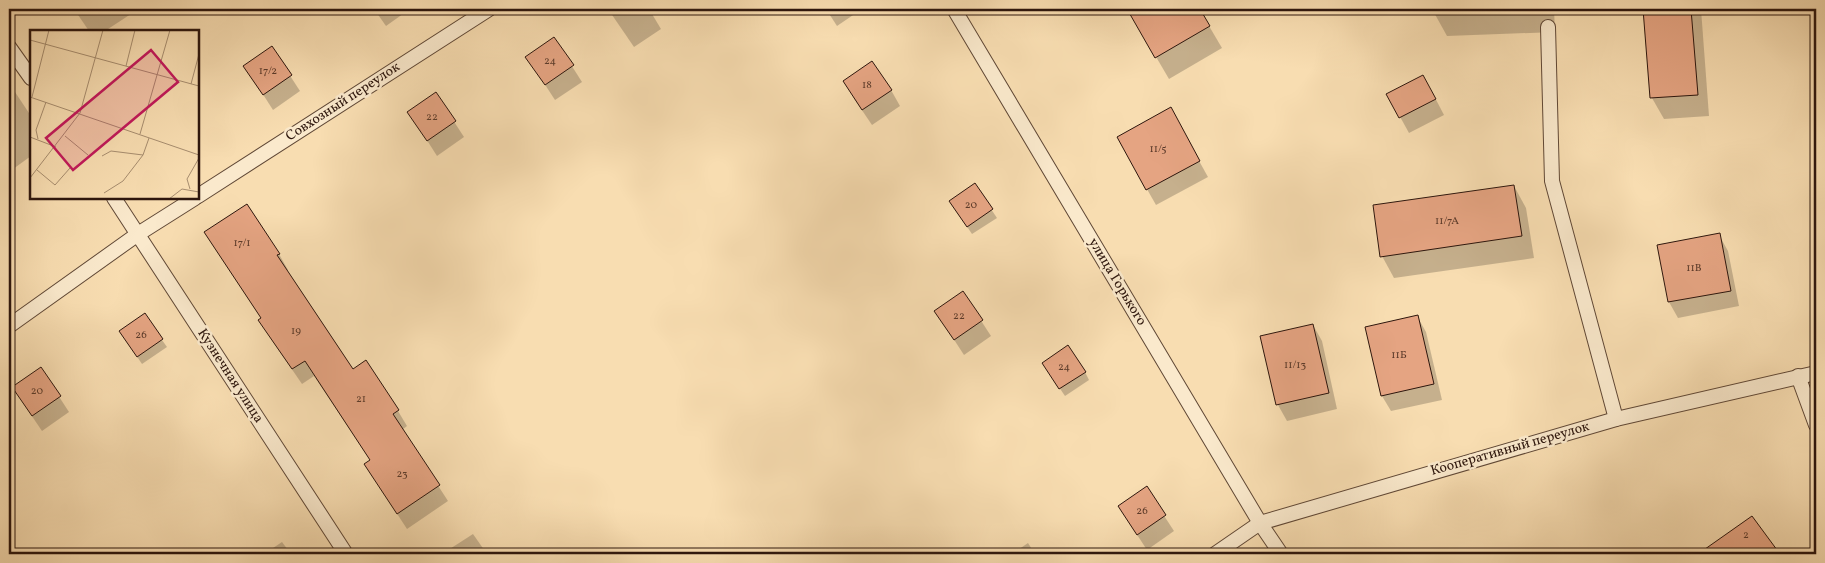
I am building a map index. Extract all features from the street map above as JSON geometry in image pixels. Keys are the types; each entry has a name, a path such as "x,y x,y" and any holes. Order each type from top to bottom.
{"lane":[{"name":"Совхозный переулок","path":"199,195 489,9"},
{"name":"улица Горького","path":"954,9 1260,523 1281,554"},
{"path":"1548,27 1552,180 1616,419"},
{"path":"9,48 30,77"},
{"name":"Кузнечная улица","path":"115,199 346,554"},
{"name":"Совхозный переулок","path":"9,326 138,234 193,199"},
{"name":"Кооперативный переулок","path":"1215,554 1260,523 1616,419 1816,373"},
{"path":"1798,376 1816,425"}],"building":[{"path":"1127,9 1200,9 1210,26 1155,58"},
{"path":"1643,9 1691,9 1698,95 1650,98"},
{"path":"554,37 574,65 545,85 525,57"},
{"path":"272,46 292,75 263,95 243,66"},
{"path":"872,61 892,90 862,110 843,81"},
{"path":"1423,75 1436,99 1399,118 1386,94"},
{"path":"436,92 456,121 427,141 407,112"},
{"path":"1171,107 1200,161 1146,190 1117,137"},
{"path":"975,183 993,209 967,227 949,201"},
{"path":"1514,185 1522,236 1380,257 1373,205"},
{"path":"247,204 280,254 277,255 353,369 366,360 399,410 393,414 440,485 397,514 364,464 370,460 305,361 292,369 258,320 261,318 204,232"},
{"path":"1720,233 1731,291 1668,302 1657,245"},
{"path":"963,291 983,320 954,340 934,311"},
{"path":"145,313 163,339 137,357 119,331"},
{"path":"1418,315 1434,384 1381,396 1365,327"},
{"path":"1313,324 1329,393 1276,405 1260,336"},
{"path":"1068,345 1086,372 1059,389 1042,363"},
{"path":"41,367 61,396 32,416 12,387"},
{"path":"1147,486 1166,515 1137,535 1118,506"},
{"path":"1752,516 1780,554 1698,554"}]}
